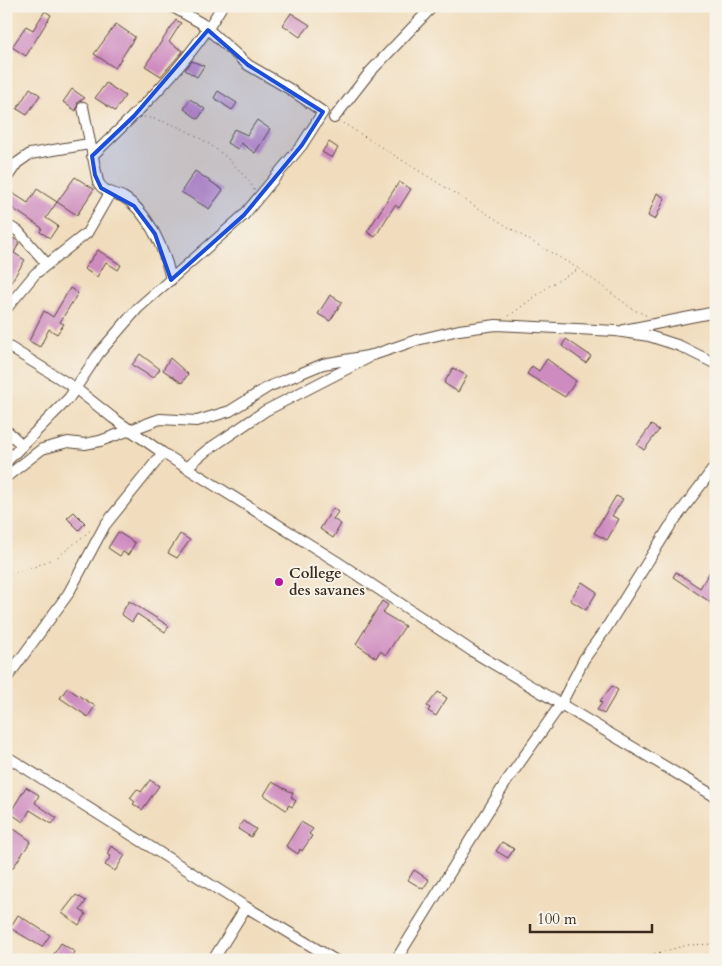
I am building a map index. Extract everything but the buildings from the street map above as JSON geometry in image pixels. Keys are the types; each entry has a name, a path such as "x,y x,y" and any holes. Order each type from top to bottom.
{"street":[{"path":"6,462 69,398 99,353 133,314 244,215 302,145 323,112 288,88 248,65 189,15 171,6"},
{"path":"92,156 134,116 208,30 222,6"},
{"path":"334,118 370,72 433,6"},
{"path":"82,107 89,144 101,188 123,197 134,206 155,234 167,259 171,280"},
{"path":"6,179 17,163 30,154 89,144"},
{"path":"6,309 35,274 87,233 110,193"},
{"path":"6,225 18,231 47,264"},
{"path":"616,331 716,312"},
{"path":"6,477 42,449 68,442 86,444 100,441 160,419 197,421 230,411 268,387 323,364 373,355 417,340 496,325 616,331 649,336 680,346 716,364"},
{"path":"6,345 75,388 113,418 163,453 336,561 472,650 716,797"},
{"path":"186,467 206,450 266,411 373,355"},
{"path":"6,430 22,445"},
{"path":"6,679 68,594 105,524 163,453"},
{"path":"396,960 506,782 561,704 584,659 607,627 670,526 716,465"},
{"path":"6,756 246,907 335,960"},
{"path":"213,960 246,907"}],"path":[{"path":"134,116 161,120 205,140 234,165 252,185 257,200"},
{"path":"334,118 386,148 514,231 579,269 634,310 648,316"},
{"path":"496,325 533,301 552,284 579,269"},
{"path":"6,575 34,567 59,556 92,529 105,524"},
{"path":"630,960 688,946 716,944"}],"highlighted area":[{"path":"208,30 248,65 323,112 302,145 244,215 171,280 155,234 134,206 101,188 95,175 92,156 134,116"}],"place":[{"name":"College des savanes","path":"279,582"}]}
